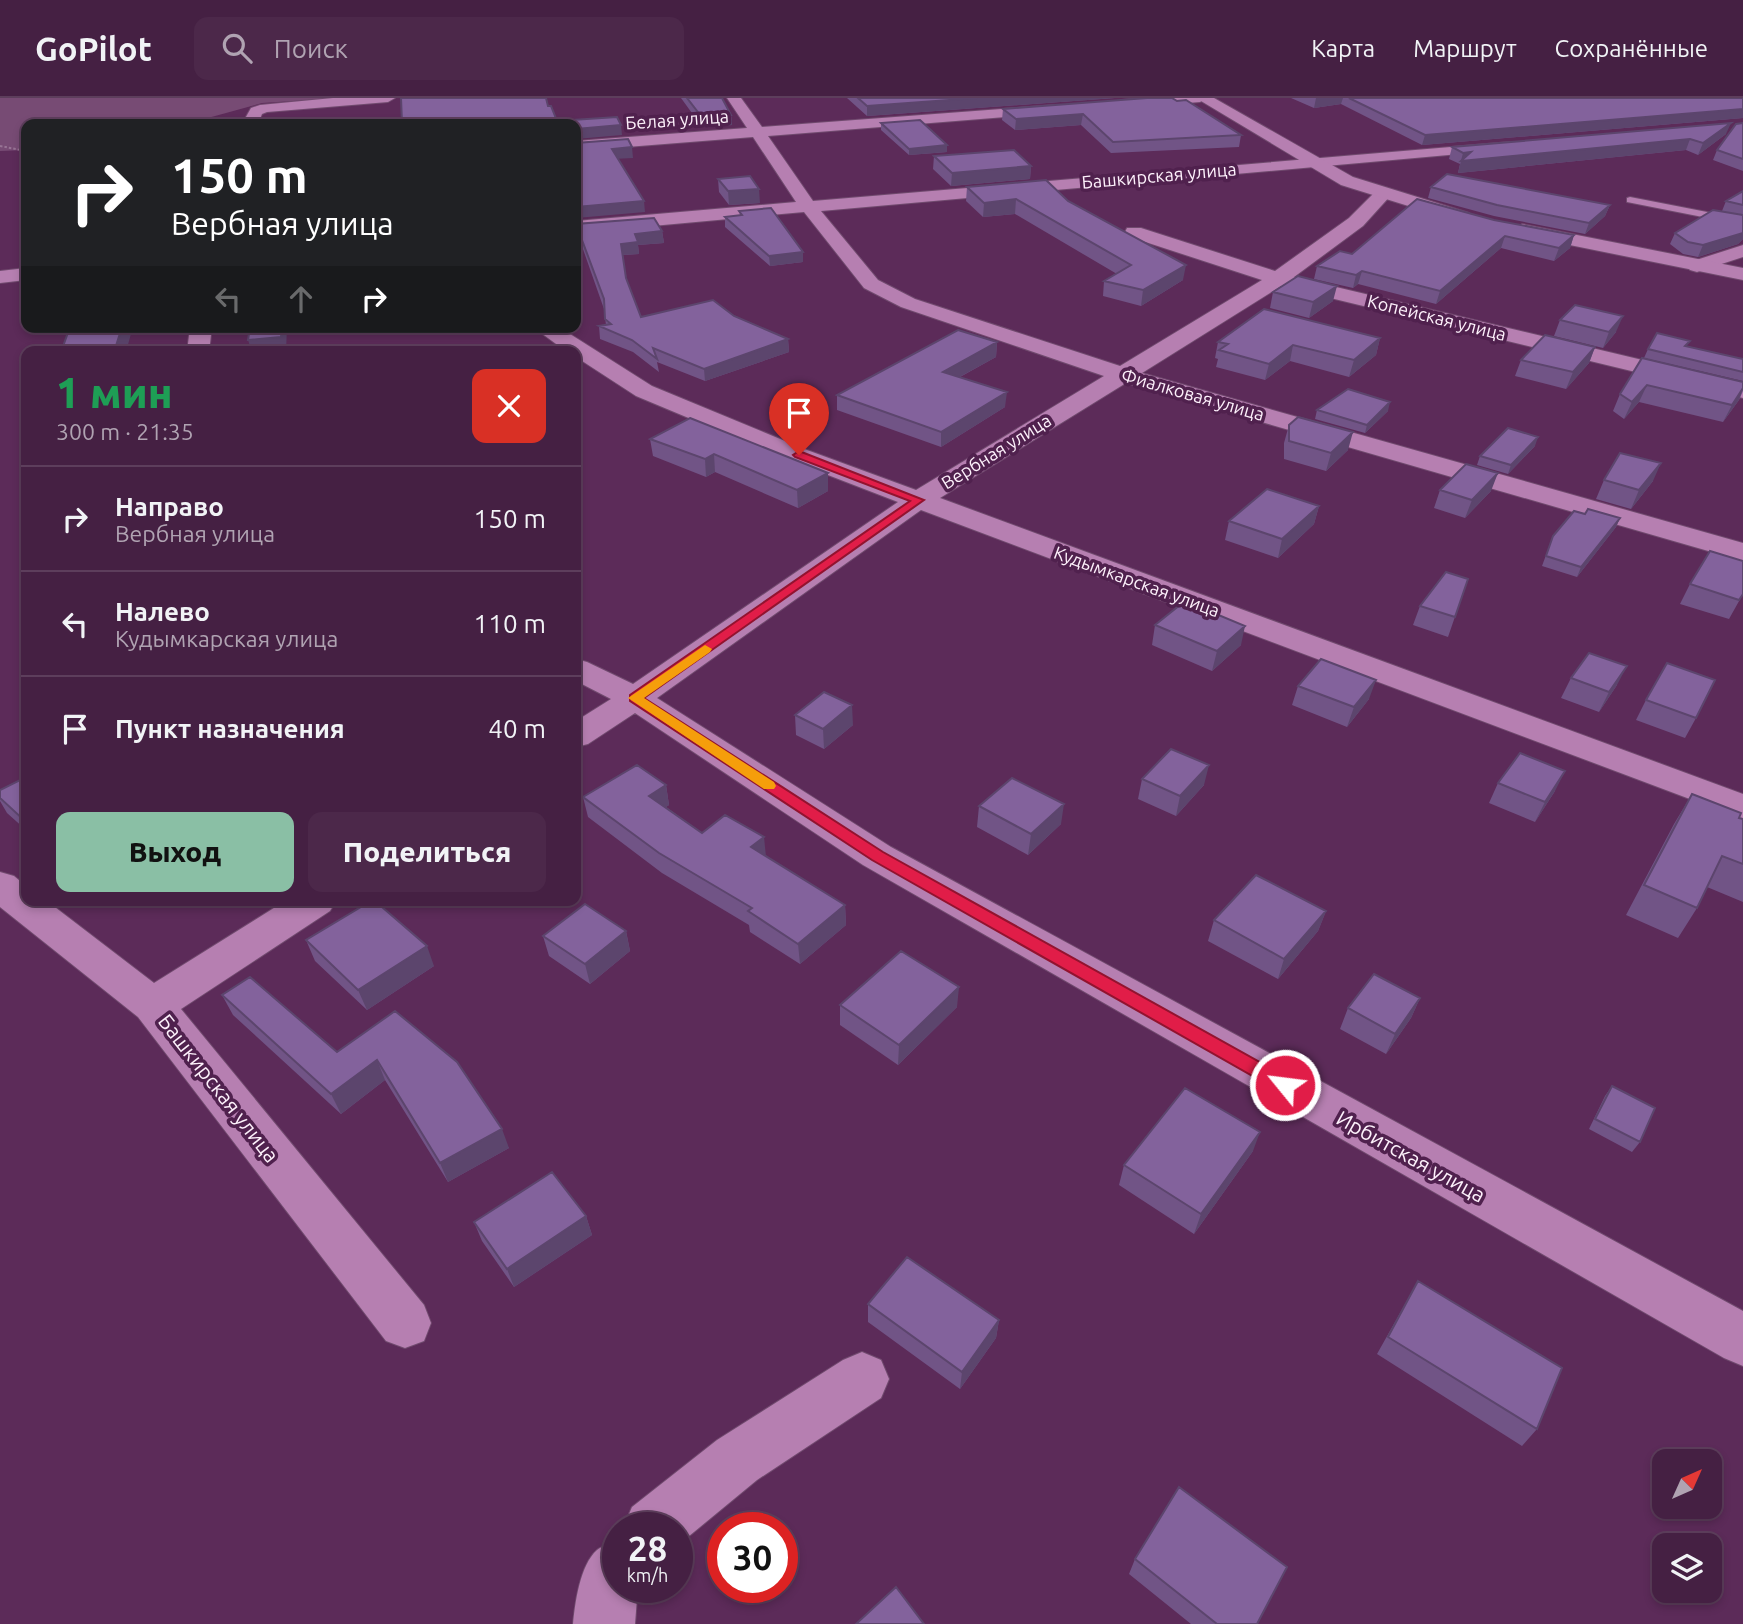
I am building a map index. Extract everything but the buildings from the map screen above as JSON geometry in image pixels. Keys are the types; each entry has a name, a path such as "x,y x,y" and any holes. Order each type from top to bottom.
{"street":[{"path":"252,119 254,112 259,109 388,98"},
{"name":"Фиалковая улица","path":"734,98 808,206 871,284 908,303 1121,374 1743,552"},
{"path":"1103,106 1201,98 1347,181 1480,221"},
{"name":"Белая улица","path":"581,146 1075,108"},
{"name":"Башкирская улица","path":"581,227 1522,144"},
{"name":"Вербная улица","path":"581,733 918,500 1278,279 1356,222 1383,194"},
{"path":"1504,226 1743,274"},
{"name":"Копейская улица","path":"1134,232 1278,279 1743,391"},
{"path":"1697,266 1743,251"},
{"path":"0,277 21,275"},
{"name":"Кудымкарская улица","path":"553,333 574,346"},
{"name":"Кудымкарская улица","path":"581,351 644,391 918,500 1743,807"},
{"name":"Ирбитская улица","path":"581,671 635,698 877,856 1743,1340"},
{"name":"Башкирская улица","path":"0,886 21,902"},
{"name":"Башкирская улица","path":"26,906 153,1005 405,1323"},
{"path":"153,1005 308,906"},
{"path":"673,1512 737,1460 862,1379"},
{"path":"604,1624 606,1603"}],"lane":[{"path":"1630,200 1743,222"}],"path":[{"path":"0,146 21,150"}],"shaded area":[{"path":"0,98 340,98 262,103 204,119 21,119 21,150 0,151"}],"slow traffic":[{"path":"705,649 635,698 769,786"}],"route":[{"path":"799,455 918,500 635,698 877,856 1285,1085"}]}
